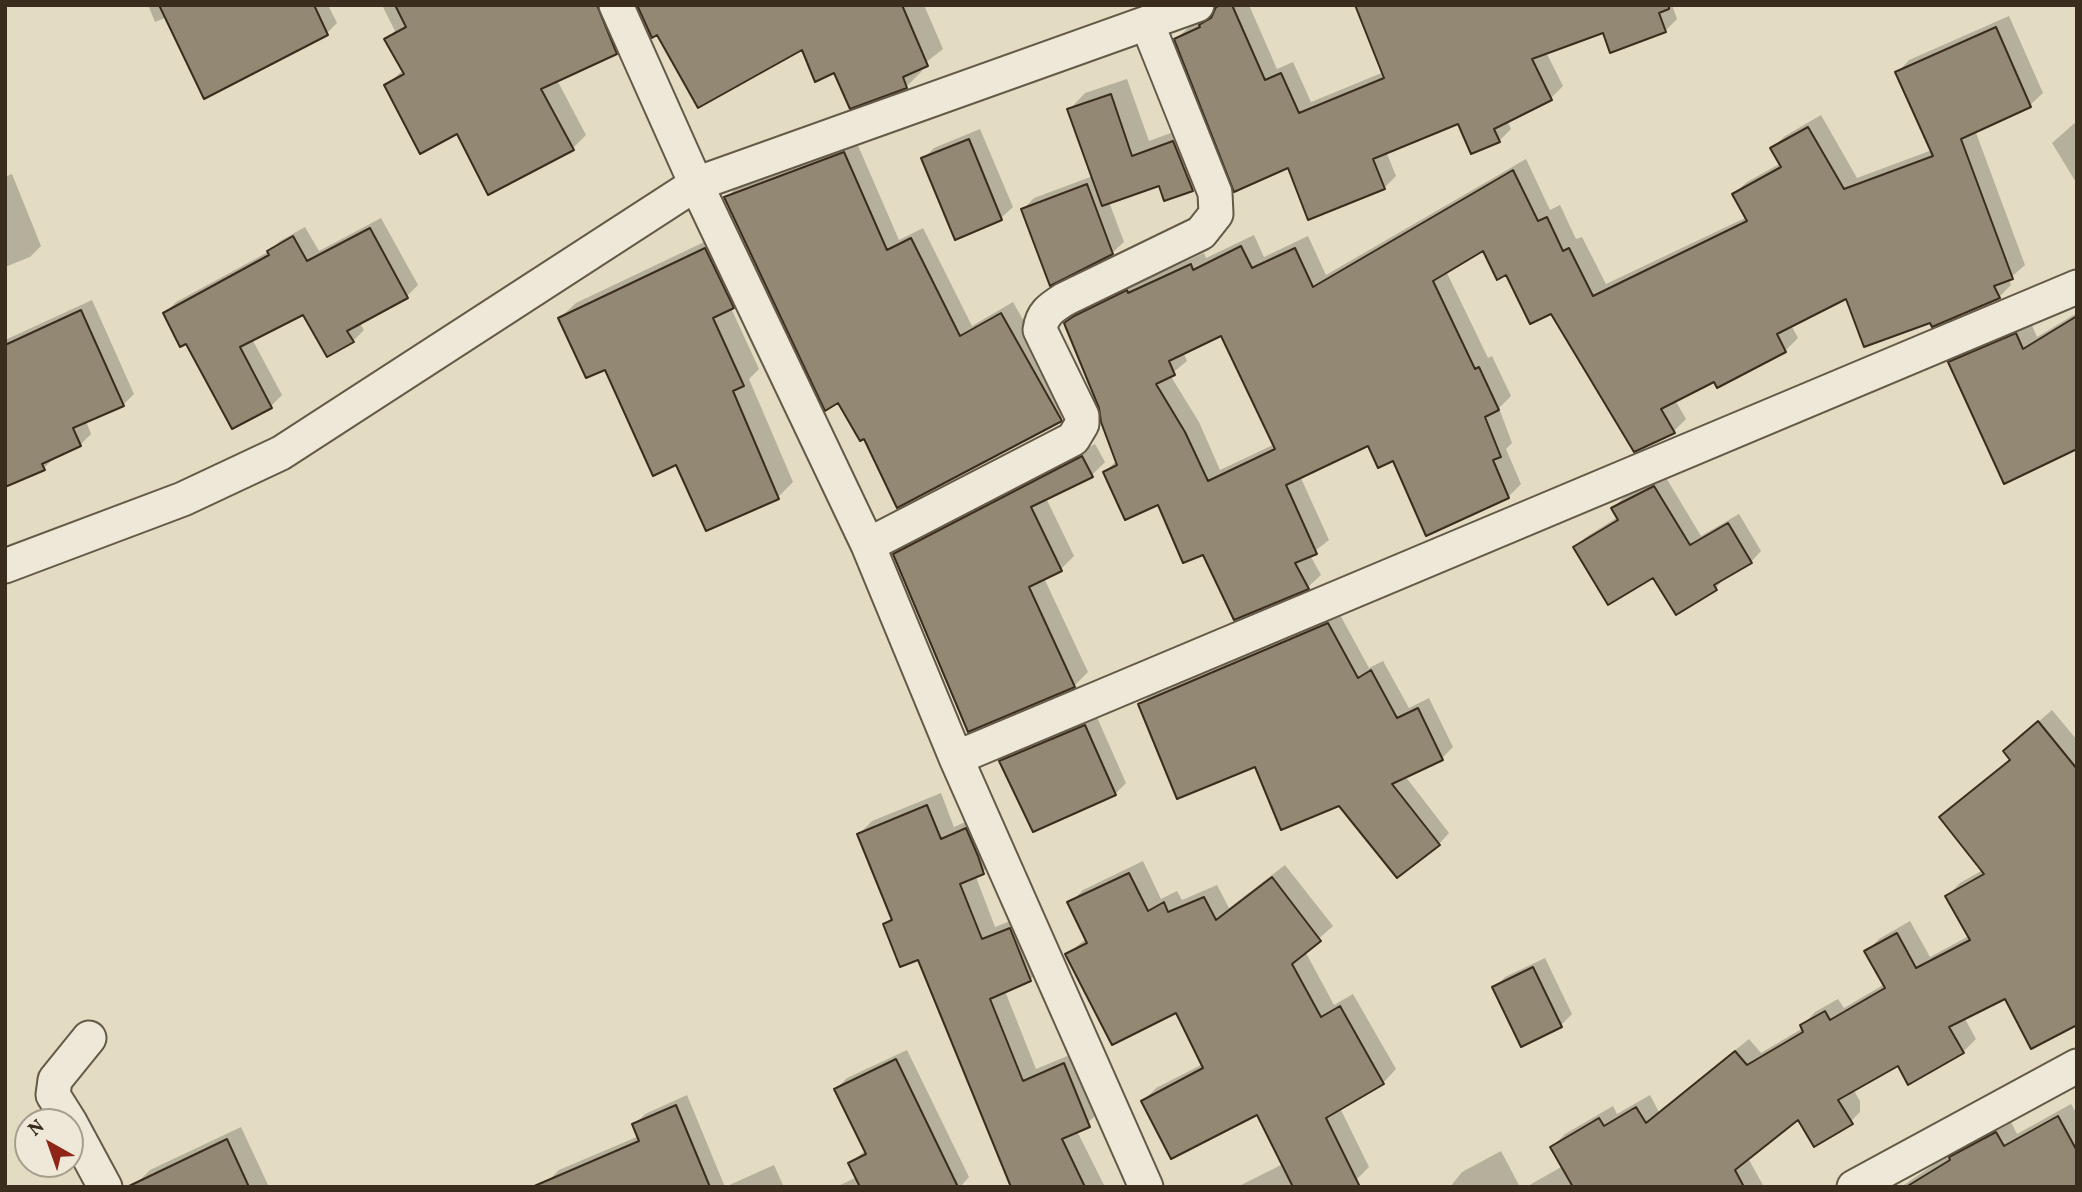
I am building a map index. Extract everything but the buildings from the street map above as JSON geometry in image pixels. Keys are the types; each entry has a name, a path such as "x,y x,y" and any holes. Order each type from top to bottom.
{"street":[{"path":"616,5 696,184 868,545 956,758 1146,1187"},
{"path":"5,566 183,499 281,453 696,184 1197,5"},
{"path":"868,545 1073,439 1082,424 1082,416 1040,330 1042,318 1049,309 1065,299 1201,233 1209,227 1216,214 1216,193 1147,23"},
{"path":"956,758 2077,287"},
{"path":"61,1108 53,1095 54,1080 89,1038"},
{"path":"1854,1187 2077,1066"},
{"path":"84,1148 105,1187"}]}
